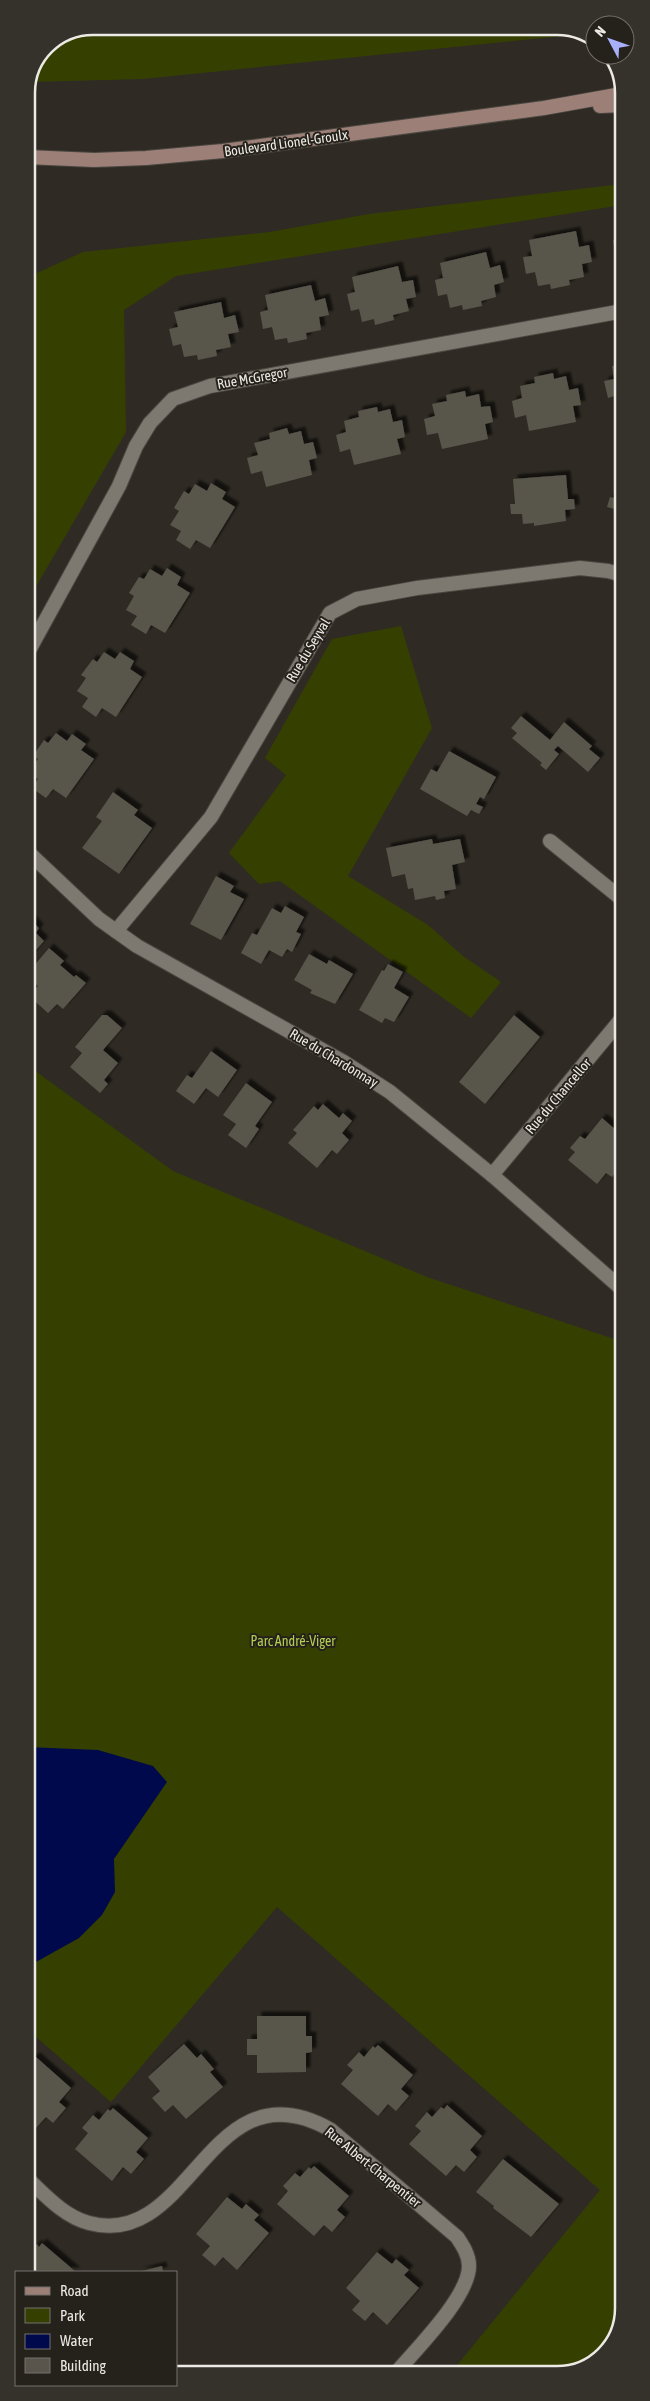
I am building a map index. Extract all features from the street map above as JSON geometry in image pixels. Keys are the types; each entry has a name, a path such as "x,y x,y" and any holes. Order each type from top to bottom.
{"main road":[{"name":"Boulevard Lionel-Groulx","path":"35,157 94,160 146,158 223,151 544,108 615,95"},
{"name":"Boulevard Lionel-Groulx","path":"544,108 615,105"}],"street":[{"name":"Rue McGregor","path":"35,639 119,486 136,446 150,423 173,398 210,386 615,312"},
{"name":"Rue du Seyval","path":"116,932 211,817 330,613 357,599 417,588 580,568 615,573"},
{"path":"550,840 615,893"},
{"name":"Rue du Chardonnay","path":"35,859 116,932 365,1075 414,1111 492,1175 615,1283"},
{"name":"Rue du Chancellor","path":"492,1175 615,1028"},
{"name":"Rue Albert-Charpentier","path":"35,2185 70,2214 88,2223 111,2226 133,2221 154,2210 170,2197 226,2136 240,2126 279,2114 298,2116 316,2122 331,2130 457,2237 465,2250 469,2265 466,2283 456,2300 402,2366"}],"green space":[{"path":"93,35 565,36 143,79 36,82 39,71 52,52 71,39"},
{"path":"615,185 615,206 176,276 124,310 126,432 35,588 35,274 83,252 270,232 369,214"},
{"path":"401,626 432,728 348,876 428,925 463,956 501,982 471,1018 280,881 259,884 229,853 286,775 265,758 332,639"},
{"name":"Parc André-Viger","path":"35,1071 173,1171 427,1277 615,1339 615,2316 607,2337 595,2352 579,2362 568,2365 457,2366 600,2190 277,1907 111,2102 35,2036"}],"water":[{"path":"35,1747 98,1750 153,1766 167,1782 114,1859 115,1892 102,1915 79,1938 36,1962"}],"building":[{"path":"576,231 579,247 589,245 592,262 582,264 584,277 569,280 570,285 551,289 550,284 538,286 535,272 526,274 523,257 532,256 529,240"},
{"path":"486,252 490,268 500,265 504,282 494,285 496,297 481,301 482,306 463,310 462,305 450,308 447,294 438,296 435,280 443,278 440,263"},
{"path":"398,266 402,282 413,280 416,297 406,299 409,311 393,315 394,320 375,325 374,319 362,322 359,309 351,311 347,294 355,292 352,277"},
{"path":"311,285 315,301 325,298 329,315 319,317 321,330 306,333 307,339 288,343 287,338 275,340 272,327 263,329 260,312 268,310 265,295"},
{"path":"221,302 224,318 235,315 239,332 228,334 231,347 216,350 217,356 198,360 197,355 184,357 181,344 173,346 169,329 178,327 174,312"},
{"path":"615,365 615,396 608,398 604,381 614,379 612,366"},
{"path":"553,373 554,379 566,376 569,390 578,388 581,405 573,406 576,422 529,431 526,415 515,418 512,401 522,398 520,386 535,383 534,377"},
{"path":"465,391 466,397 479,394 481,407 490,406 493,422 485,424 488,439 442,449 438,433 427,435 424,419 435,416 432,404 447,401 446,395"},
{"path":"377,407 378,412 390,409 393,422 402,420 405,437 397,439 401,454 354,465 350,449 340,452 336,435 346,432 344,421 359,417 358,411"},
{"path":"287,428 289,434 301,431 304,444 313,442 317,458 309,460 312,475 266,487 262,471 251,474 247,458 258,455 254,443 270,439 269,433"},
{"path":"566,475 568,499 574,499 575,509 565,510 566,521 534,526 534,523 523,524 522,514 511,514 510,504 515,504 513,479"},
{"path":"211,483 226,492 222,499 235,507 210,548 196,540 190,549 176,540 181,531 170,525 179,511 174,508 184,491 189,494 195,484 207,491"},
{"path":"615,495 615,509 607,507 610,497 614,498"},
{"path":"167,568 181,577 177,585 190,593 165,633 151,625 146,634 131,625 137,616 126,610 134,596 129,593 139,577 144,579 150,569 162,576"},
{"path":"104,652 115,659 120,652 134,661 130,669 142,677 116,717 102,708 96,717 82,707 88,698 77,691 86,678 81,675 93,659 97,662"},
{"path":"521,716 550,740 564,722 592,746 589,749 600,758 588,772 558,746 554,750 559,754 546,770 540,765 542,763 512,738 517,733 511,728"},
{"path":"56,733 67,741 72,734 86,744 81,750 94,759 66,798 53,789 46,798 35,790 35,784 38,779 35,777 35,763 38,759 35,757 35,753 44,740 48,743"},
{"path":"449,751 496,777 484,799 480,797 476,804 483,807 479,814 471,810 467,816 420,789 431,769 437,772"},
{"path":"113,792 138,810 134,815 152,828 119,874 82,848 102,821 96,817"},
{"path":"432,839 433,844 460,839 465,862 452,865 456,889 444,891 445,898 436,900 435,896 415,900 413,888 408,889 405,874 392,877 386,848"},
{"path":"216,876 234,886 230,892 244,899 221,940 190,924"},
{"path":"285,906 304,917 296,932 301,934 292,952 287,949 282,957 269,950 261,964 241,953 252,933 257,935 272,908 281,913"},
{"path":"35,924 39,928 36,933 44,941 35,951"},
{"path":"49,948 64,961 60,965 74,977 76,975 86,983 63,1009 57,1004 48,1013 35,1001 35,989 38,986 35,984 35,965"},
{"path":"309,954 327,964 329,960 353,974 335,1004 310,993 312,990 294,980"},
{"path":"388,964 403,972 394,988 409,997 394,1022 385,1018 382,1023 359,1010 382,970 384,971"},
{"path":"102,1015 107,1015 122,1028 103,1050 118,1063 104,1080 108,1084 100,1093 70,1067 82,1053 75,1047"},
{"path":"514,1015 540,1037 485,1104 459,1082"},
{"path":"211,1051 237,1070 218,1097 206,1088 194,1104 176,1091 187,1075 192,1078"},
{"path":"246,1083 272,1102 255,1126 259,1129 246,1148 228,1135 236,1124 223,1115"},
{"path":"323,1104 339,1118 343,1113 352,1121 342,1133 349,1140 337,1154 332,1150 317,1168 288,1143 297,1133 293,1130 314,1106 318,1110"},
{"path":"602,1118 615,1129 615,1173 612,1177 606,1173 597,1184 568,1160 575,1152 570,1148 580,1136 585,1139"},
{"path":"257,2016 306,2016 306,2036 312,2036 312,2052 306,2053 306,2072 257,2073 257,2055 247,2055 247,2039 257,2039"},
{"path":"184,2044 197,2058 201,2054 214,2069 210,2072 223,2087 186,2119 173,2105 165,2112 152,2098 160,2091 148,2077"},
{"path":"378,2045 413,2075 401,2089 409,2096 396,2111 388,2104 378,2116 341,2084 353,2070 347,2065 359,2052 364,2057 373,2046 375,2048"},
{"path":"35,2058 71,2088 59,2102 66,2108 53,2123 46,2117 35,2129"},
{"path":"447,2105 482,2136 470,2150 477,2157 464,2172 456,2165 446,2176 409,2144 421,2131 415,2126 427,2112 432,2117 441,2107 444,2109"},
{"path":"113,2108 148,2138 136,2152 144,2159 131,2174 123,2167 112,2181 75,2149 88,2133 82,2128 93,2115 99,2120 108,2109 110,2111"},
{"path":"503,2159 559,2204 531,2237 493,2208 494,2206 476,2192"},
{"path":"314,2166 349,2196 337,2210 345,2217 332,2232 324,2225 314,2236 277,2204 288,2191 283,2186 295,2173 300,2177 309,2167 311,2169"},
{"path":"227,2197 242,2209 246,2204 259,2215 254,2220 269,2233 237,2270 223,2257 215,2266 202,2255 210,2246 196,2234"},
{"path":"42,2243 75,2271 35,2271 35,2246 37,2244 39,2247"},
{"path":"377,2252 392,2264 396,2259 409,2270 404,2275 419,2288 387,2325 373,2312 365,2321 352,2310 360,2301 346,2288"},
{"path":"162,2266 163,2271 142,2271"}]}
